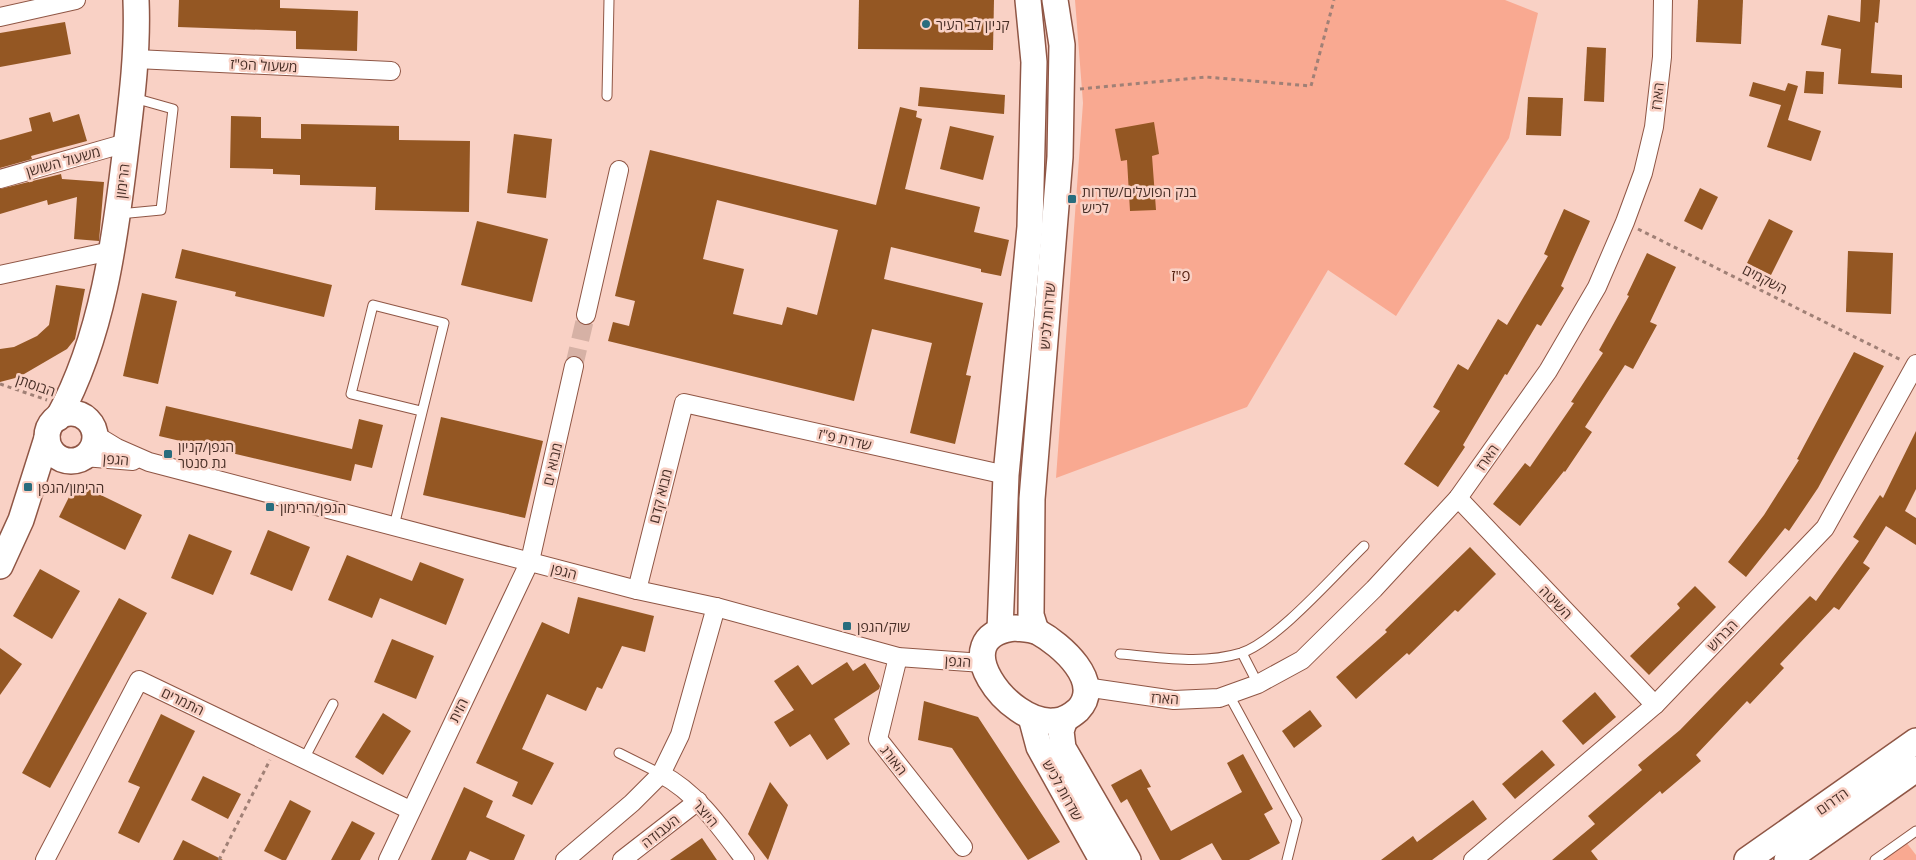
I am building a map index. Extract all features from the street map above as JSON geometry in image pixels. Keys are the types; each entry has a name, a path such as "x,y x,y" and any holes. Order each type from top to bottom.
{"main road":[{"name":"הרימון","path":"0,565 21,520 56,421 86,360 112,251 118,214 136,59 136,0"},
{"name":"שדרות לכיש","path":"1000,630 1006,475 1030,227 1034,62 1028,0"},
{"name":"שדרות לכיש","path":"1036,631 1031,615 1032,499 1060,156 1062,45 1055,0"},
{"name":"הרימון","path":"86,360 91,427"},
{"path":"73,414 91,427 93,445 79,459 66,460 50,450 56,421 73,414"},
{"name":"הרימון","path":"21,520 54,477 79,459"},
{"path":"1015,628 1036,631 1065,651 1082,675 1086,687 1081,707 1065,719 1054,722 1022,713 986,675 982,663 986,644 991,636 1000,630 1015,628"},
{"name":"שדרות לכיש","path":"1032,717 1039,747 1102,860"},
{"name":"שדרות לכיש","path":"1065,719 1061,731 1064,748 1128,860"},
{"name":"הדרום","path":"1747,860 1916,741"},
{"name":"הדרום","path":"1787,860 1916,769"}],"street":[{"path":"0,18 76,0"},
{"name":"הארז","path":"1086,687 1174,700 1219,698 1258,684 1302,660 1374,589 1458,498 1548,371 1597,287 1625,222 1643,173 1654,127 1662,57 1663,0"},
{"name":"משעול הפ\"ז","path":"136,59 392,70"},
{"name":"משעול השושן","path":"0,179 126,143"},
{"path":"586,315 619,170"},
{"path":"0,275 112,251"},
{"name":"הברוש","path":"1473,860 1655,705 1826,528 1916,364"},
{"name":"מבוא ים","path":"530,562 574,366"},
{"name":"שדרת פ\"ז","path":"684,403 1006,475"},
{"name":"מבוא קדם","path":"637,590 684,403"},
{"name":"הגפן","path":"91,427 117,448 148,462 637,590 716,607 898,657 982,663"},
{"name":"הגפן","path":"79,459 148,462"},
{"name":"השיטה","path":"1458,498 1655,705"},
{"name":"הזית","path":"388,860 410,810 530,562"},
{"path":"566,860 632,803 661,774 680,735 716,607"},
{"name":"האורג","path":"898,657 878,739 963,847"},
{"name":"התמרים","path":"45,860 139,680 410,810"},
{"name":"היוצר","path":"661,774 679,783 698,801 745,860"},
{"name":"העבודה","path":"622,860 698,801"}],"lane":[{"path":"607,96 609,0"},
{"path":"118,214 161,210 173,109 132,97"},
{"path":"394,526 444,323 372,306 351,394 421,411"},
{"path":"1120,654 1189,660 1242,653 1278,630 1364,546"},
{"path":"1242,653 1258,684"},
{"path":"1229,695 1297,820 1287,860"},
{"path":"304,759 333,704"},
{"path":"620,753 661,774"},
{"path":"1875,860 1916,831"}],"path":[{"path":"1079,89 1206,77 1311,86 1334,0"},
{"name":"השקמים","path":"1625,222 1895,357"},
{"name":"הבוסתן","path":"0,384 56,421"},
{"path":"220,860 277,746"}],"shaded area":[{"path":"1075,0 1505,0 1538,13 1509,138 1396,316 1328,270 1247,407 1056,478 1083,103"},
{"path":"1906,842 1916,855 1916,860 1878,860"}],"building":[{"path":"179,0 280,0 280,8 358,11 357,51 296,49 296,31 178,27"},
{"name":"קניון לב העיר","path":"859,0 994,0 993,50 858,49"},
{"path":"1698,0 1743,0 1741,44 1696,42"},
{"path":"1861,0 1880,0 1878,23 1875,22 1871,73 1902,75 1902,88 1838,84 1841,49 1821,45 1828,15 1860,22"},
{"path":"65,22 71,54 0,67 0,33"},
{"path":"1587,47 1606,48 1604,102 1584,101"},
{"path":"1806,71 1824,72 1823,94 1804,93"},
{"path":"1753,82 1785,91 1788,83 1798,86 1788,120 1821,131 1811,161 1767,147 1781,105 1749,96"},
{"path":"920,87 1005,95 1004,114 918,106"},
{"path":"1528,97 1563,98 1561,136 1526,135"},
{"path":"900,107 917,111 916,117 922,119 905,189 980,207 974,232 1009,240 1001,276 981,272 981,269 891,247 884,279 983,303 966,375 971,376 955,444 910,433 932,343 872,329 854,401 608,341 613,322 629,326 635,301 615,296 650,150 876,205","holes":["717,200 838,230 817,315 787,307 782,325 733,314 744,269 703,259"]},
{"path":"50,112 53,122 79,114 87,141 31,156 32,159 0,168 0,140 32,131 29,118"},
{"path":"231,116 261,117 261,138 301,139 301,124 399,126 399,140 470,141 469,212 375,210 376,187 300,185 300,175 273,174 273,169 230,168"},
{"path":"1154,122 1159,154 1152,156 1156,210 1130,211 1127,160 1121,161 1115,129"},
{"path":"950,126 994,136 983,180 940,169"},
{"path":"514,134 552,139 546,198 507,193"},
{"path":"61,174 62,179 104,182 99,241 74,239 77,197 48,205 47,200 0,214 0,189"},
{"path":"1700,188 1718,197 1702,230 1684,221"},
{"path":"1564,209 1590,221 1561,286 1564,288 1541,326 1537,324 1507,375 1505,374 1463,445 1465,447 1438,487 1404,464 1440,411 1433,407 1458,364 1468,370 1498,319 1507,325 1548,256 1544,254"},
{"path":"1769,219 1793,231 1771,275 1747,263"},
{"path":"477,221 548,239 532,302 461,285"},
{"path":"182,249 332,285 324,317 235,296 236,292 175,278"},
{"path":"1848,251 1893,253 1891,314 1846,312"},
{"path":"1647,253 1676,267 1650,322 1657,325 1633,369 1625,365 1585,427 1592,432 1565,472 1520,526 1493,504 1525,463 1530,467 1574,403 1571,402 1603,353 1599,350 1629,296 1627,295"},
{"path":"56,285 85,289 75,339 67,349 19,377 0,382 0,349 14,347 37,336 49,325"},
{"path":"142,293 177,301 158,384 123,376"},
{"path":"1854,352 1884,366 1818,488 1789,531 1785,528 1746,577 1728,562 1764,515 1799,460 1797,459"},
{"path":"166,406 352,449 359,419 383,425 372,468 355,464 351,481 159,436"},
{"path":"441,417 543,441 525,518 423,495"},
{"path":"1916,431 1916,489 1905,511 1916,518 1916,545 1886,526 1863,563 1870,568 1839,610 1834,607 1780,664 1784,668 1750,704 1747,701 1696,755 1701,761 1662,794 1660,791 1591,851 1598,860 1552,860 1595,824 1588,816 1642,770 1638,765 1680,730 1810,596 1816,601 1859,541 1853,537 1880,495 1883,498"},
{"path":"76,483 142,515 125,550 59,517"},
{"path":"268,530 310,547 292,591 250,574"},
{"path":"189,534 232,551 213,595 171,578"},
{"path":"1470,547 1496,574 1458,612 1455,610 1409,655 1407,653 1356,699 1336,677 1387,632 1385,630"},
{"path":"347,555 412,581 420,562 464,579 446,625 380,598 372,618 328,600"},
{"path":"40,569 80,591 52,639 13,616"},
{"path":"1695,586 1716,607 1649,675 1630,656 1680,608 1677,604"},
{"path":"578,597 654,616 645,652 622,646 602,689 597,687 586,711 547,694 522,749 554,763 532,805 512,796 518,782 476,763 542,622 569,634"},
{"path":"119,598 147,613 50,788 22,773"},
{"path":"392,639 434,656 416,699 374,682"},
{"path":"0,648 22,664 0,695"},
{"path":"847,662 853,671 865,663 880,686 879,689 834,719 850,744 827,760 810,734 790,747 774,722 794,710 774,681 798,665 812,685"},
{"path":"1595,692 1616,717 1583,745 1562,721"},
{"path":"924,701 978,717 1060,842 1028,860 952,748 918,740"},
{"path":"1310,710 1322,726 1294,748 1282,731"},
{"path":"383,713 411,731 383,775 355,757"},
{"path":"161,714 195,731 139,843 118,833 140,787 128,782"},
{"path":"1542,750 1555,765 1515,799 1502,784"},
{"path":"1243,754 1273,809 1264,814 1280,843 1249,860 1222,860 1212,843 1180,860 1160,860 1127,799 1121,803 1111,785 1141,769 1151,787 1147,788 1171,831 1242,792 1227,763"},
{"path":"203,776 241,794 228,819 191,800"},
{"path":"770,782 788,805 768,860 748,834"},
{"path":"464,787 493,801 486,817 525,835 514,860 490,860 470,851 466,860 431,860"},
{"path":"290,800 311,811 286,860 282,860 264,851"},
{"path":"1473,800 1487,819 1432,860 1381,860 1413,836 1417,842"},
{"path":"352,821 375,833 360,860 331,860"},
{"path":"702,838 717,860 670,860"},
{"path":"183,840 223,860 173,860"}],"tunnel":[{"path":"574,366 586,315"}],"place":[{"name":"קניון לב העיר","path":"926,24"},
{"name":"בנק הפועלים/שדרות לכיש","path":"1072,199"},
{"name":"הגפן/קניון גת סנטר","path":"168,454"},
{"name":"הרימון/הגפן","path":"28,487"},
{"name":"הגפן/הרימון","path":"270,507"},
{"name":"שוק/הגפן","path":"847,626"}],"district":[{"name":"פ\"ז","path":"1181,275"}]}
